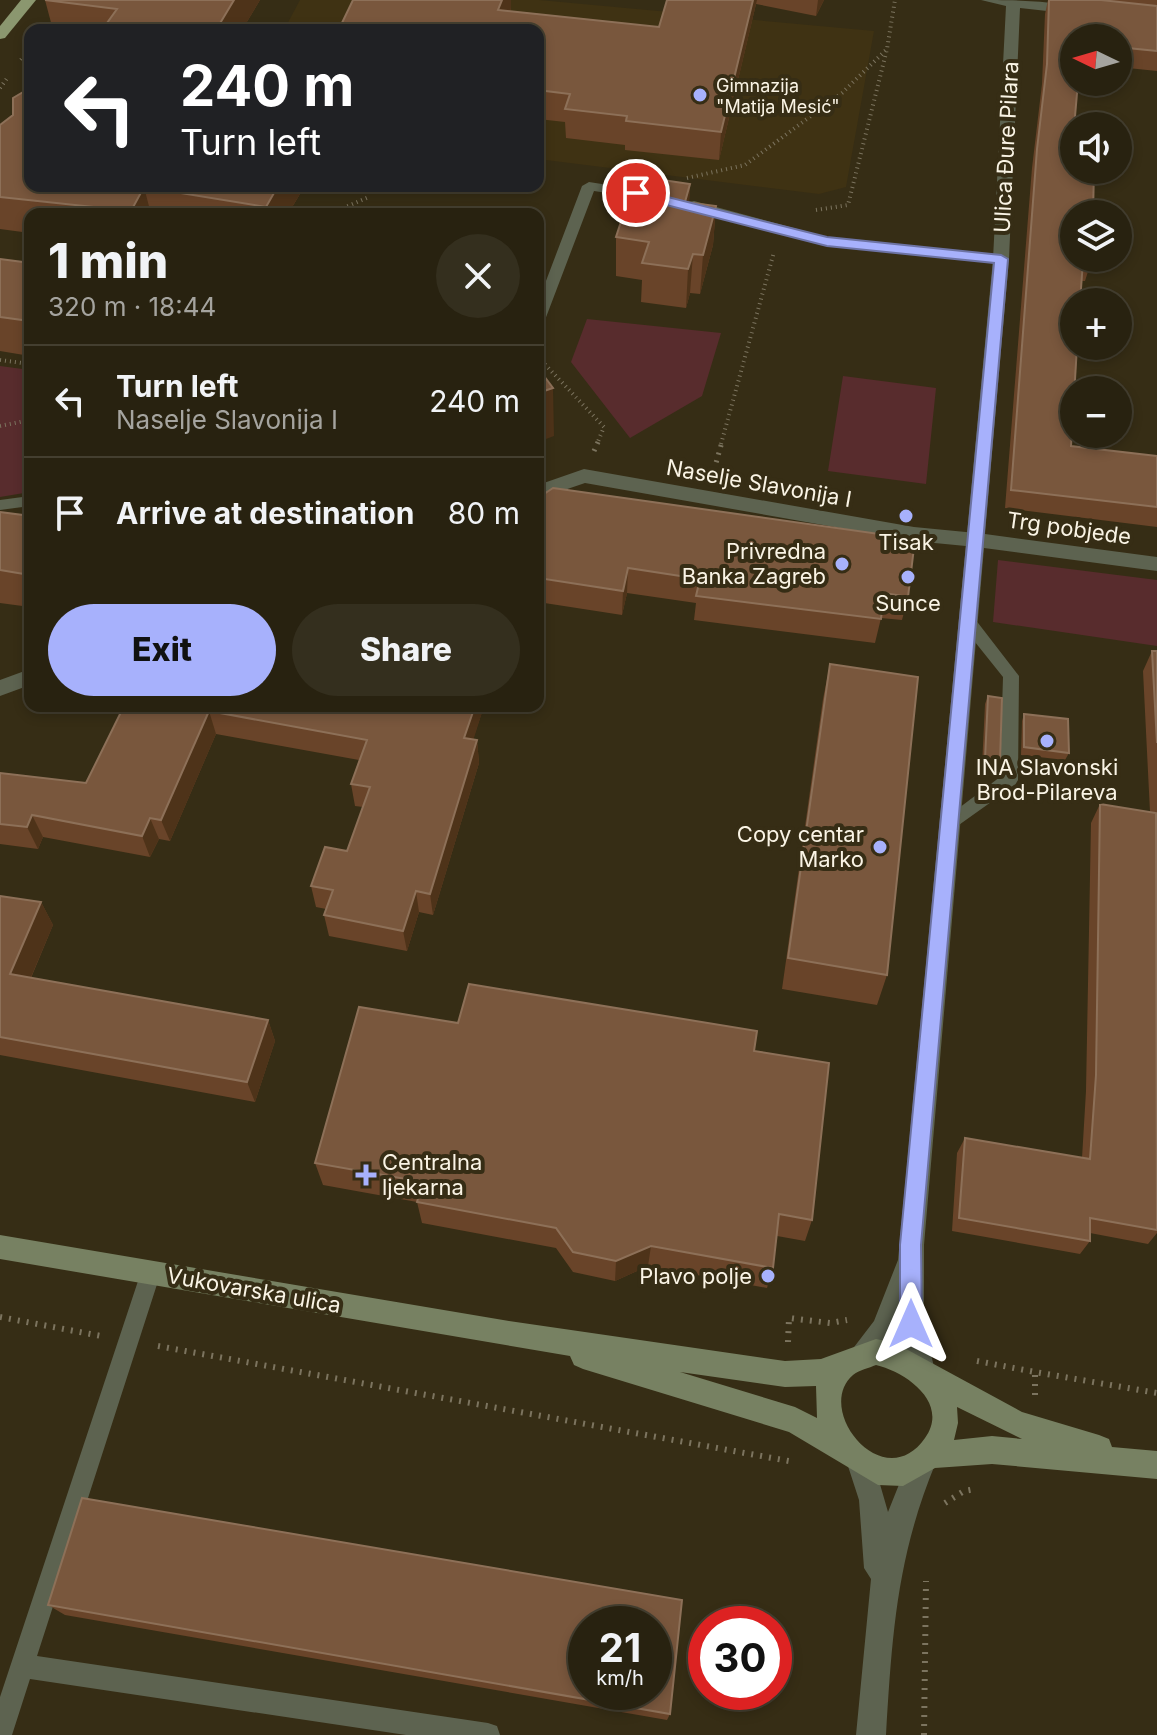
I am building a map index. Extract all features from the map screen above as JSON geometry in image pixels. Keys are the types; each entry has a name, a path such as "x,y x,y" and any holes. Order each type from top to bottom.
{"main road":[{"path":"0,35 29,0"},
{"name":"Vukovarska ulica","path":"0,1247 509,1334 785,1374 821,1372 853,1359"},
{"name":"Vukovarska ulica","path":"509,1334 795,1420 853,1457"},
{"path":"891,1353 1017,1424 1148,1463 992,1450 926,1458 893,1471 853,1457 834,1434 828,1405 834,1377 853,1359 891,1353"},
{"path":"926,1374 941,1398 944,1419 940,1438 926,1458"}],"street":[{"path":"988,0 1088,12"},
{"name":"Ulica Đure Pilara","path":"926,1374 911,1324 911,1245 1001,259 1013,2"},
{"name":"Naselje Slavonija I","path":"544,490 584,476 899,531 976,540"},
{"name":"Trg pobjede","path":"976,540 1157,564"},
{"path":"0,688 24,679"},
{"name":"Ulica Đure Pilara","path":"853,1359 884,1329 911,1245"},
{"path":"853,1457 873,1500 880,1605"},
{"path":"871,1735 880,1605 895,1525 926,1458"}],"lane":[{"path":"544,304 589,186 659,196 827,241 1001,259"},
{"path":"0,505 24,502"},
{"path":"949,825 1009,780 1011,676 969,623"},
{"path":"0,1734 151,1272"},
{"path":"22,1666 488,1735"}],"path":[{"path":"659,196 666,182 745,165 842,93 887,49"},
{"path":"21,60 24,56"},
{"path":"0,88 8,77"},
{"path":"343,208 369,197"},
{"path":"0,360 24,363"},
{"path":"544,363 604,427 584,476"},
{"path":"0,426 24,421"},
{"path":"0,1317 105,1336"},
{"path":"788,1345 789,1318 830,1323 852,1319"},
{"path":"156,1346 805,1464"},
{"path":"969,1360 1157,1393"},
{"path":"1035,1372 1035,1410"},
{"path":"942,1505 964,1491 985,1487"},
{"path":"924,1735 926,1575"}],"shaded area":[{"name":"Gimnazija \"Matija Mesić\"","path":"300,0 539,0 874,31 846,187 819,194 544,160 544,24 287,24"},
{"path":"587,319 721,333 702,396 630,438 571,362"},
{"path":"0,366 24,369 24,493 0,497"},
{"path":"843,376 936,388 926,484 828,471"},
{"path":"998,560 1157,580 1157,646 993,622"}],"building":[{"path":"45,0 234,0 220,24 106,24 117,9"},
{"path":"353,0 502,0 498,10 659,27 667,0 753,0 721,132 626,121 627,116 565,109 570,94 544,91 544,24 341,24"},
{"path":"1049,0 1101,0 1157,6 1157,51 1132,48 1132,24 1060,24 1060,96 1077,96 1075,112 1060,112 1060,184 1094,184 1093,200 1060,200 1060,272 1082,272 1081,288 1060,288 1060,360 1076,360 1075,376 1060,376 1060,448 1157,456 1157,507 1011,490 1037,149 1047,64"},
{"path":"24,92 24,192 141,192 133,208 103,208 0,197 0,125 13,115 13,98"},
{"path":"649,178 690,184 685,202 716,206 703,255 693,254 688,269 642,263 649,242 616,237 629,197 643,199"},
{"path":"174,192 275,192 266,207"},
{"path":"0,259 24,262 24,320 0,317"},
{"path":"544,376 553,388 544,391"},
{"path":"553,488 915,539 908,597 884,593 881,619 696,596 700,579 628,568 623,591 544,579 544,494"},
{"path":"0,512 24,515 24,574 0,570"},
{"path":"1152,651 1157,651 1157,743"},
{"path":"830,664 918,677 887,975 788,958"},
{"path":"988,696 1002,698 1000,761 985,759"},
{"path":"121,712 209,712 161,820 150,818 142,836 32,815 27,827 0,824 0,773 86,783"},
{"path":"214,712 473,712 464,738 477,740 430,894 416,891 403,931 324,915 333,890 311,886 325,847 347,851 370,787 351,784 367,740"},
{"name":"INA Slavonski Brod-Pilareva","path":"1024,714 1068,719 1069,753 1024,747"},
{"path":"1100,804 1156,813 1157,1230 1090,1218 1090,1241 959,1218 965,1138 1090,1159 1096,1075"},
{"path":"0,896 41,902 10,974 268,1020 247,1082 0,1037"},
{"path":"469,984 757,1031 754,1051 829,1063 812,1220 779,1214 773,1268 651,1246 616,1261 573,1252 556,1228 417,1202 423,1182 315,1163 359,1007 458,1023"},
{"path":"82,1498 682,1600 672,1695 672,1606 568,1606 568,1696 48,1605"},
{"path":"647,1710 670,1710 670,1714"}],"place":[{"name":"Gimnazija \"Matija Mesić\"","path":"700,95"},
{"name":"Tisak","path":"906,516"},
{"name":"Privredna Banka Zagreb","path":"842,564"},
{"name":"Sunce","path":"908,577"},
{"name":"INA Slavonski Brod-Pilareva","path":"1047,741"},
{"name":"Copy centar Marko","path":"880,847"},
{"name":"Centralna ljekarna","path":"366,1175"},
{"name":"Plavo polje","path":"768,1276"}],"route":[{"path":"636,193 699,206 827,241 907,252 1001,259 911,1245 911,1324"}]}
